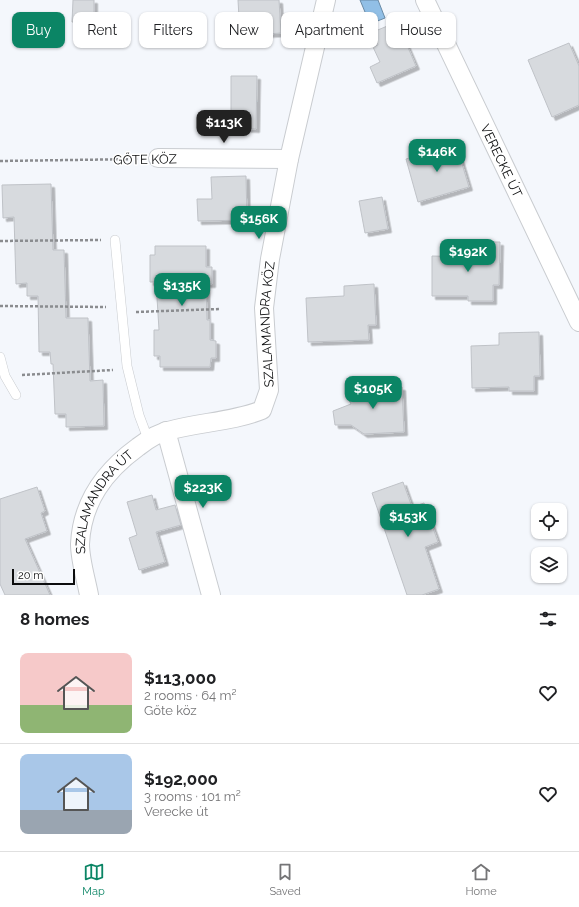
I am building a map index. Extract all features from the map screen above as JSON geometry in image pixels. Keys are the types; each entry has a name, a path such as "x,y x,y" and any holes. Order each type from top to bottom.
{"street":[{"name":"SZALAMANDRA KÖZ","path":"166,431 245,417 262,410 268,390 264,308 270,259 290,159 326,0"},
{"name":"VERECKE ÚT","path":"425,0 579,322"},
{"name":"GŐTE KÖZ","path":"158,158 290,159"},
{"name":"SZALAMANDRA ÚT","path":"89,595 80,545 85,517 93,494 110,470 148,439 166,431"},
{"path":"166,431 211,595"}],"lane":[{"path":"115,240 127,369 148,439"},
{"path":"0,357 5,376 16,395"}],"path":[{"name":"GŐTE KÖZ","path":"0,161 158,158"},
{"path":"0,241 115,240"},
{"path":"0,306 121,309 220,309"},
{"path":"5,376 127,369"}],"water":[{"path":"360,0 378,0 385,18 378,21 378,12 365,12"}],"building":[{"path":"73,0 94,0 94,12 73,12 72,22"},
{"path":"238,0 279,0 281,33 273,34 273,12 239,12"},
{"path":"386,27 386,48 408,48 416,66 377,83 370,67 380,62 373,48 378,48 378,30"},
{"path":"569,43 579,66 579,105 552,117 528,60"},
{"path":"231,76 257,76 256,129 231,128"},
{"path":"456,144 469,187 418,202 406,159"},
{"path":"246,176 247,220 198,221 197,199 212,199 211,177"},
{"path":"51,184 53,250 64,250 66,318 88,318 90,381 103,380 104,426 66,427 66,414 55,414 53,364 51,364 50,352 39,352 38,296 27,296 27,283 16,284 14,217 3,218 2,185"},
{"path":"382,197 388,229 365,233 359,201"},
{"path":"471,242 500,242 499,285 493,285 493,301 468,301 468,296 432,296 432,256 470,257"},
{"path":"155,246 206,246 206,267 212,267 212,284 206,284 207,320 210,320 210,340 216,341 216,358 211,358 210,367 160,367 160,356 154,356 154,330 159,330 156,282 150,282 150,255 155,255"},
{"path":"374,284 376,325 368,325 369,340 308,342 306,298 344,296 344,286"},
{"path":"539,332 540,376 534,376 534,391 509,391 509,387 472,388 471,346 499,345 499,333"},
{"path":"370,386 402,387 404,432 364,434 351,425 335,425 333,411 351,404 346,393"},
{"path":"403,482 412,507 424,503 438,542 425,547 439,589 422,595 407,595 372,493"},
{"path":"37,487 45,511 41,513 47,531 25,539 50,595 5,595 0,584 0,499"},
{"path":"152,495 156,510 175,505 181,525 156,532 165,562 139,570 129,538 137,535 127,502"}]}
